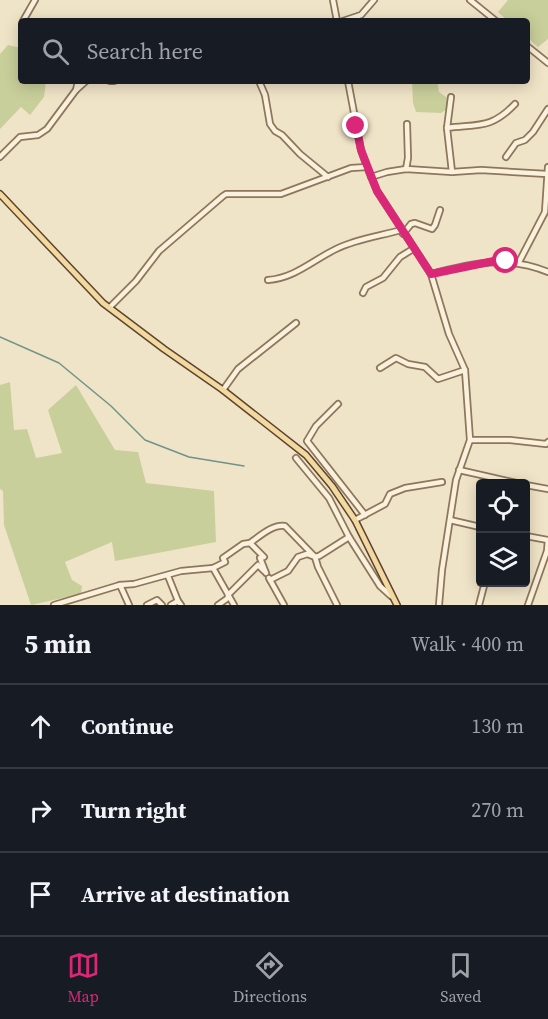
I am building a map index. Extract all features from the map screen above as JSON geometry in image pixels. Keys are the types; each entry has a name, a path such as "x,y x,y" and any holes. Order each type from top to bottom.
{"main road":[{"path":"0,194 94,295 164,349 223,390 306,455 332,486 355,520 397,605"}],"street":[{"path":"25,18 35,0"},
{"path":"333,0 336,18"},
{"path":"352,18 361,15 374,0"},
{"path":"470,0 492,18"},
{"path":"530,48 548,63"},
{"path":"76,90 77,84"},
{"path":"0,157 20,137 38,135 47,129 83,84"},
{"path":"260,84 265,95 270,124 274,131 282,135 328,177"},
{"path":"349,84 360,142 371,177 402,232 431,274 449,334 465,370 470,440 456,480 439,605"},
{"path":"451,97 447,128 452,172"},
{"path":"447,128 493,123 515,104"},
{"path":"506,157 516,143 525,140 533,132 548,109"},
{"path":"406,169 407,124"},
{"path":"110,307 136,281 159,252 226,194 281,194 351,168 367,167"},
{"path":"519,262 546,212 548,167"},
{"path":"371,177 387,171 406,169 547,174"},
{"path":"268,280 290,276 335,249 353,242 402,232 415,223 432,229 440,210"},
{"path":"363,293 366,287 382,278 400,257 413,249"},
{"path":"431,274 494,261 519,262 548,272"},
{"path":"223,390 238,369 296,323"},
{"path":"380,368 396,358 408,364 424,367 438,379 465,370"},
{"path":"338,404 316,426 307,441 365,514"},
{"path":"470,440 510,440 546,444 548,442"},
{"path":"296,458 329,498 349,537 380,586 393,597"},
{"path":"459,470 502,479"},
{"path":"355,520 384,504 390,494 405,488 442,482"},
{"path":"530,485 548,489"},
{"path":"450,520 476,526"},
{"path":"54,605 120,585 134,584 181,571 213,568 225,562 223,558 243,544 250,543 280,525 285,526 315,557 337,605"},
{"path":"315,557 349,537"},
{"path":"528,605 547,551 548,540 530,537"},
{"path":"250,543 264,557 261,558 266,573 284,605"},
{"path":"270,580 288,571 298,557 307,554 315,557"},
{"path":"218,605 228,598 228,595 258,566 266,573"},
{"path":"213,568 234,605"},
{"path":"168,576 179,603 171,605"},
{"path":"120,585 129,605"},
{"path":"479,605 484,587"},
{"path":"147,605 158,600 162,605"}],"green space":[{"path":"508,0 548,0 548,39 538,47 530,40 530,18 505,18 498,12"},
{"path":"8,45 18,47 18,84 46,84 44,97 30,115 21,107 0,129 0,54"},
{"path":"412,84 438,84 439,92 449,99 450,107 441,113 416,112"},
{"path":"10,382 14,430 27,429 36,458 62,453 48,410 76,385 115,450 138,452 146,483 214,491 216,542 115,561 112,542 65,562 72,580 82,586 81,594 31,605 4,525 3,491 0,489 0,385"}],"waterway":[{"path":"0,337 59,363 111,406 145,440 189,457 244,466"}],"route":[{"path":"356,126 361,150 377,191 431,274 494,261 506,261"}]}
